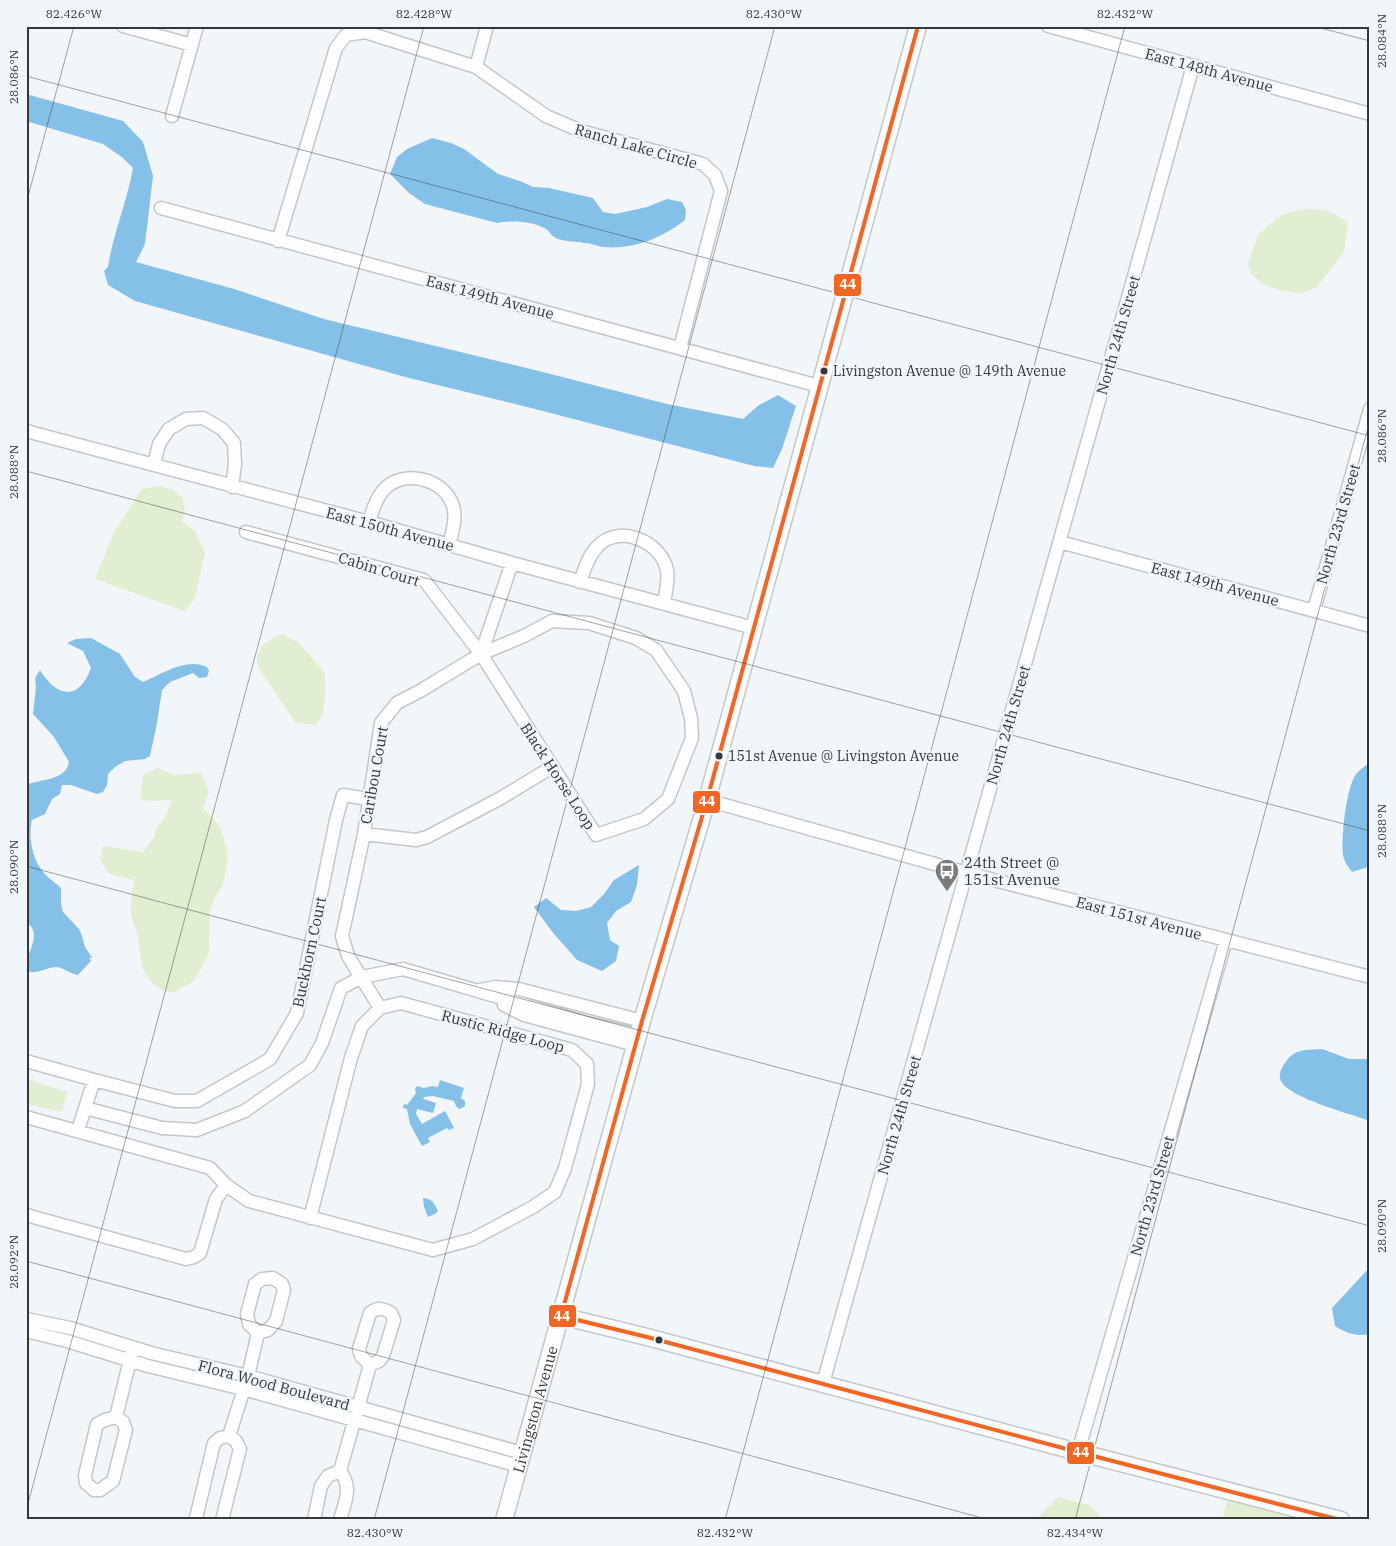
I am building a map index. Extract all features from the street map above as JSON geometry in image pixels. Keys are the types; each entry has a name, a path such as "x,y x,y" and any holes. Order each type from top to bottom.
{"street":[{"path":"123,26 192,45"},
{"path":"172,116 197,26"},
{"path":"476,67 487,26"},
{"name":"Livingston Avenue","path":"504,1520 638,1034 707,800 918,26"},
{"name":"East 148th Avenue","path":"1048,26 1370,114"},
{"name":"Ranch Lake Circle","path":"278,241 336,48 346,35 365,32 476,67 546,116 581,131 703,164 715,175 721,191 680,348"},
{"name":"North 24th Street","path":"823,1384 1193,66"},
{"name":"East 149th Avenue","path":"161,208 819,386"},
{"name":"North 23rd Street","path":"1314,610 1370,409"},
{"path":"154,464 159,444 168,429 186,419 203,418 222,429 234,443 236,464 232,487"},
{"name":"East 150th Avenue","path":"26,431 369,522 580,582 754,628"},
{"path":"369,522 378,497 388,486 399,480 413,478 430,482 442,488 453,507 454,517 449,545"},
{"name":"Cabin Court","path":"246,532 424,580 481,654"},
{"path":"580,582 596,548 603,541 614,537 638,538 647,542 658,551 664,560 667,580 664,604"},
{"name":"East 149th Avenue","path":"1060,542 1370,626"},
{"path":"481,654 512,563"},
{"name":"Black Horse Loop","path":"552,620 589,624 636,638 656,650 684,690 692,718 692,738 668,799 644,819 596,835 552,767 481,654 524,636 552,620"},
{"name":"Caribou Court","path":"362,977 348,956 342,936 364,834 381,723 397,703 481,654"},
{"path":"364,834 416,840 428,837 501,798 552,767"},
{"name":"Buckhorn Court","path":"26,1061 175,1101 197,1101 270,1060 298,1013 336,820 343,795 368,799"},
{"name":"East 151st Avenue","path":"707,800 967,873 1370,977"},
{"name":"North 23rd Street","path":"1078,1452 1226,940"},
{"path":"85,1108 162,1128 197,1130 244,1111 310,1065 322,1042 342,988 362,977 403,969 478,990 524,1015 638,1034"},
{"path":"310,1218 351,1058 362,1026 380,1008 362,977"},
{"path":"478,990 496,987 519,989 638,1034"},
{"name":"Rustic Ridge Loop","path":"26,1117 210,1168 226,1185 249,1201 433,1250 473,1239 533,1207 555,1192 565,1168 588,1084 587,1064 572,1050 401,1003 380,1008"},
{"path":"78,1130 94,1080"},
{"path":"26,1214 186,1259 200,1253 216,1200 226,1185"},
{"path":"561,1316 1341,1520"},
{"name":"Flora Wood Boulevard","path":"26,1319 70,1328 134,1348 248,1376 359,1407 520,1460"},
{"name":"Flora Wood Boulevard","path":"26,1331 67,1341 130,1361 244,1389 355,1420 520,1460"},
{"path":"229,1436 248,1376 258,1333"},
{"path":"116,1417 134,1348"},
{"path":"340,1471 370,1365"},
{"path":"116,1417 123,1422 126,1430 113,1481 100,1490 94,1490 86,1483 85,1475 97,1424 116,1417"},
{"path":"198,1520 196,1518 214,1443 220,1438 229,1436 236,1441 240,1449 222,1520"},
{"path":"314,1520 321,1486 328,1476 340,1471"},
{"path":"340,1471 347,1480 347,1492 340,1520"}],"green space":[{"path":"1307,209 1329,212 1348,223 1344,252 1317,287 1300,294 1278,290 1261,283 1251,273 1248,264 1258,235 1277,218 1289,212"},
{"path":"158,486 173,490 182,497 185,511 182,521 195,531 205,553 195,598 185,611 95,579 113,534 142,489"},
{"path":"282,634 298,642 325,673 323,714 316,725 295,722 258,667 257,660 260,650 271,639"},
{"path":"158,768 174,775 201,773 209,792 203,808 220,826 228,854 222,887 215,897 210,910 209,954 194,981 173,993 154,985 148,979 142,965 138,937 131,914 134,880 109,874 100,860 103,846 143,852 154,837 156,829 166,816 172,800 148,801 140,798 143,775"},
{"path":"26,1079 67,1092 62,1112 26,1104"},
{"path":"1058,1497 1089,1505 1104,1520 1035,1520"},
{"path":"1228,1498 1340,1520 1222,1520"}],"water":[{"path":"26,94 123,121 143,142 153,176 145,244 136,262 234,289 324,319 667,404 743,419 759,405 778,395 796,406 782,449 773,468 754,466 405,377 135,301 108,285 104,271 108,267 133,168 123,158 103,144 26,121"},
{"path":"432,138 464,149 498,174 533,187 549,188 593,198 603,212 615,214 647,207 667,199 682,202 686,210 685,220 667,232 636,245 603,247 589,243 557,239 546,229 535,224 516,221 497,223 425,204 409,193 390,174 397,157 407,149"},
{"path":"91,638 120,654 135,677 143,682 183,665 199,664 207,667 209,671 207,677 199,678 193,673 170,682 162,690 150,756 145,759 125,761 115,767 108,774 107,785 103,792 97,794 71,785 62,785 60,794 52,799 45,814 32,820 31,839 35,858 43,872 61,888 63,912 79,929 85,947 93,959 89,957 91,961 78,975 55,967 30,972 27,962 34,936 33,929 26,921 26,785 58,776 67,768 69,762 54,737 33,714 35,678 40,670 53,686 67,692 74,691 86,679 91,668 83,651 67,643 76,639"},
{"path":"1370,764 1370,865 1352,872 1346,864 1343,855 1345,813 1352,781 1357,773"},
{"path":"639,865 637,885 631,902 616,911 607,923 610,940 619,946 616,961 602,971 577,960 534,907 546,898 561,910 576,911 591,907 614,880"},
{"path":"1322,1049 1349,1059 1370,1059 1370,1121 1319,1104 1293,1092 1284,1085 1280,1078 1281,1070 1292,1055 1306,1050"},
{"path":"440,1080 464,1088 461,1098 465,1101 465,1105 459,1109 454,1101 433,1096 424,1097 423,1099 436,1103 433,1113 417,1109 416,1114 422,1124 445,1111 454,1128 449,1130 447,1128 428,1138 430,1142 422,1146 410,1124 407,1109 403,1108 404,1104 407,1105 416,1093 415,1089 417,1086 424,1088 438,1087"},
{"path":"423,1198 431,1200 434,1204 438,1211 435,1214 428,1217"},
{"path":"1370,1267 1370,1334 1351,1334 1335,1326 1332,1308"}],"transit line":[{"name":"44","path":"918,26 707,800 642,1021 561,1316 1340,1520"}],"place":[{"name":"Livingston Avenue @ 149th Avenue","path":"824,371"},
{"name":"151st Avenue @ Livingston Avenue","path":"719,756"},
{"name":"24th Street @ 151st Avenue","path":"947,892"}]}
